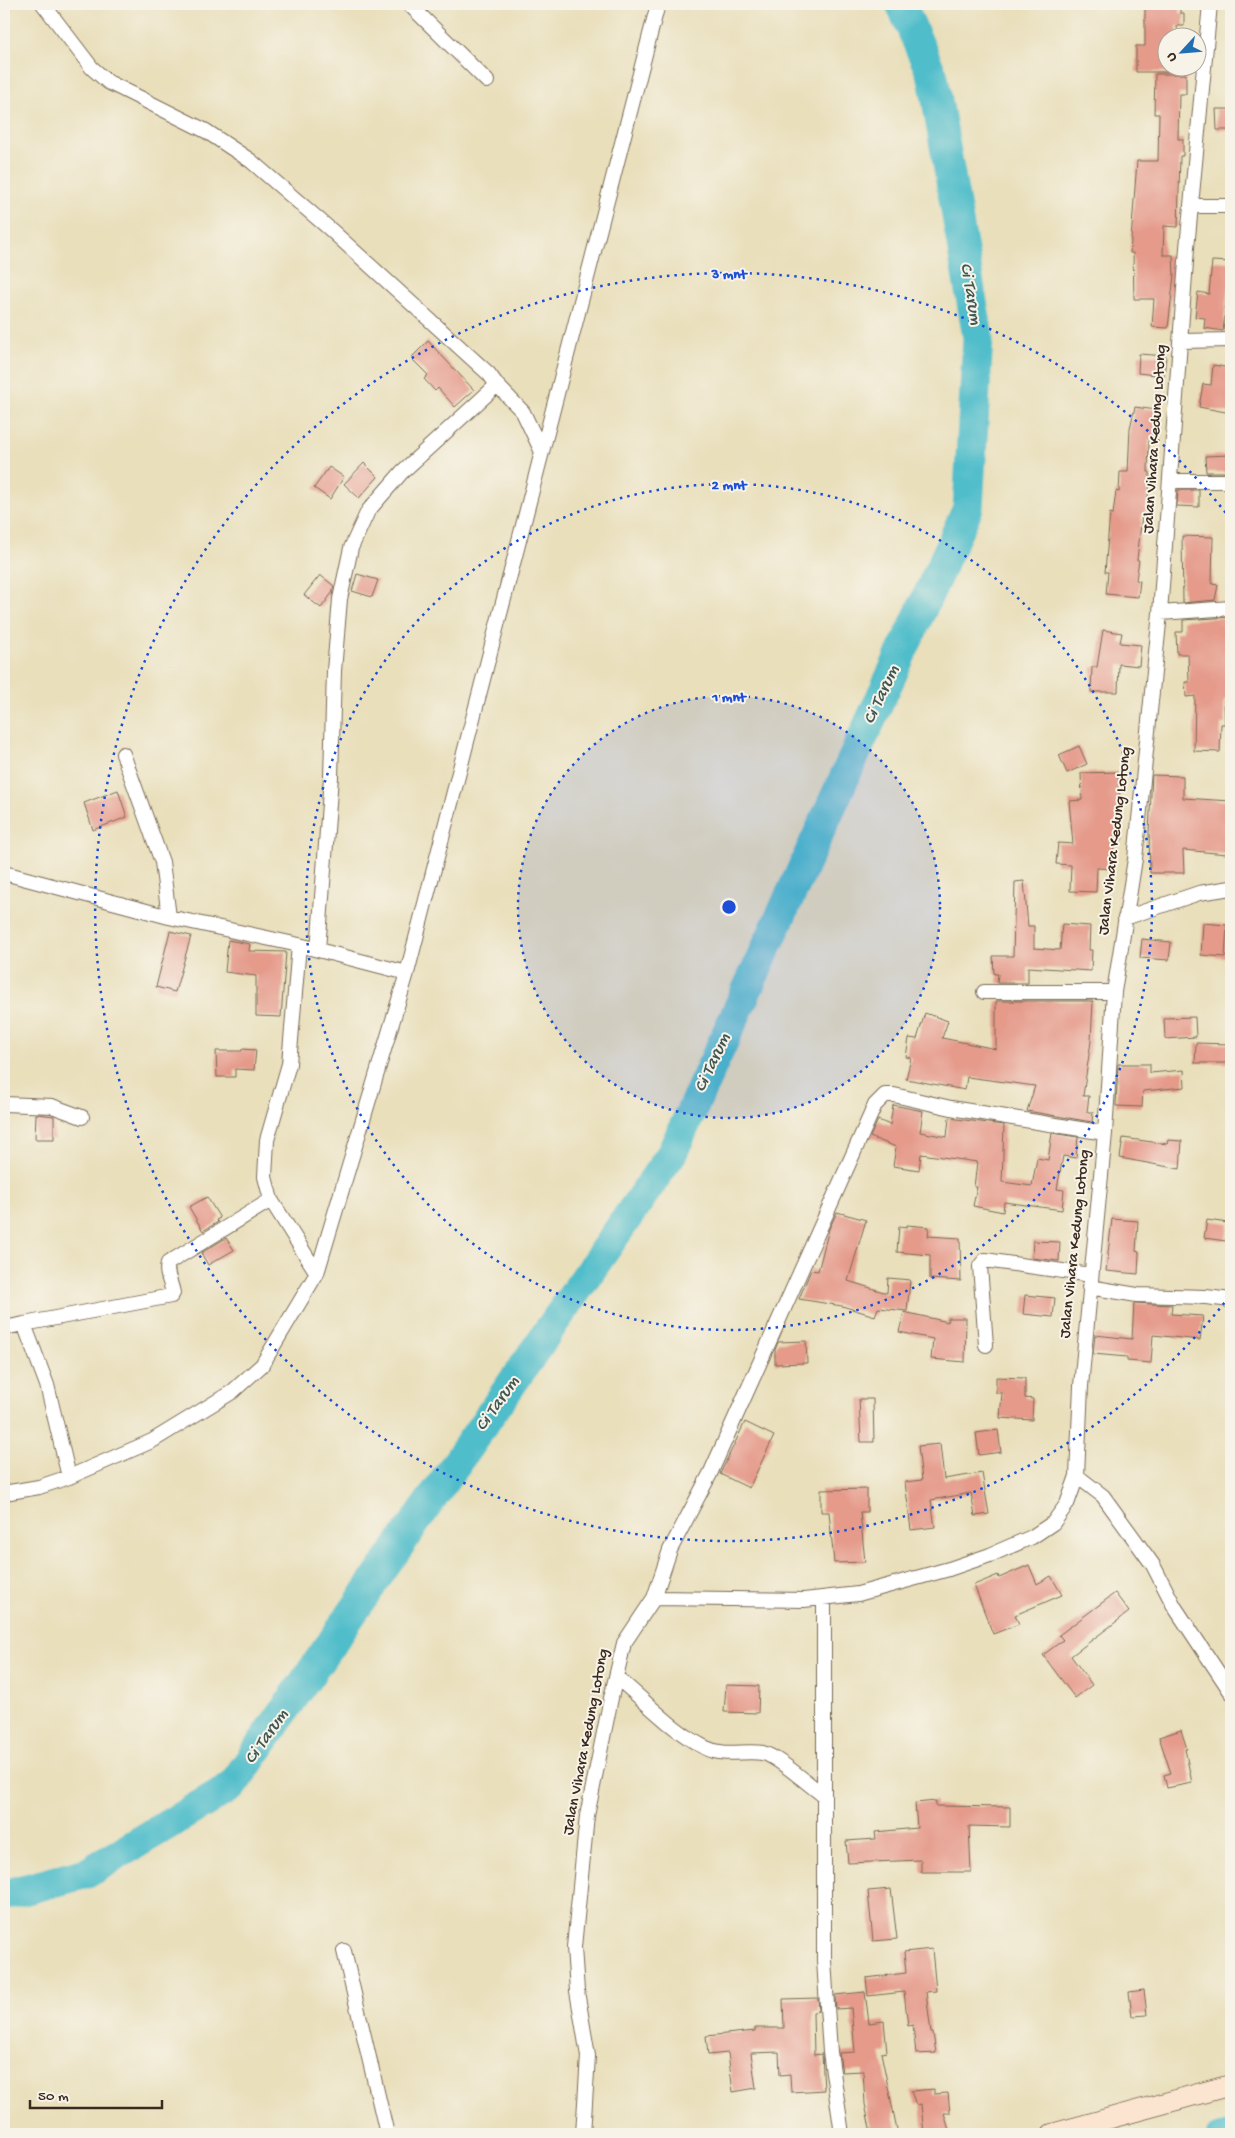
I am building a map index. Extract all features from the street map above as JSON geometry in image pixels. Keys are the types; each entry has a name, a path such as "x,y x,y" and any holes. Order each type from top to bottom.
{"main road":[{"path":"1052,2134 1231,2085"}],"street":[{"path":"43,4 92,68 102,77 206,131 251,161 331,230 490,374 497,385 523,412 542,452"},
{"path":"409,4 487,82"},
{"path":"4,1493 39,1487 69,1478 152,1441 245,1382 267,1358 317,1274 407,973 658,4"},
{"name":"Jalan Vihara Kedung Lotong","path":"583,2134 588,2056 577,1992 574,1947 587,1816 624,1643 654,1598 804,1600 858,1594 904,1583 990,1555 1032,1538 1054,1522 1067,1504 1077,1476 1090,1281 1105,1133 1114,992 1135,859 1160,613 1187,248 1210,4"},
{"path":"1192,206 1231,206"},
{"path":"1181,341 1231,340"},
{"path":"318,950 332,777 334,670 340,599 351,548 368,511 402,472 497,385"},
{"path":"1171,481 1231,481"},
{"path":"1160,613 1231,608"},
{"path":"123,754 162,862 169,917"},
{"path":"4,873 169,917 299,945 407,973"},
{"path":"1125,918 1199,892 1231,888"},
{"path":"299,945 289,1064 267,1140 265,1177 271,1200 317,1274"},
{"path":"984,992 1114,992"},
{"path":"654,1598 670,1550 710,1474 875,1105 885,1095 894,1095 952,1108 1105,1133"},
{"path":"4,1104 52,1106 82,1117"},
{"path":"4,1328 171,1296 174,1293 166,1273 168,1263 271,1200"},
{"path":"986,1345 980,1266 985,1260 1090,1281 1137,1295 1206,1297 1231,1300"},
{"path":"24,1324 47,1385 69,1478"},
{"path":"1077,1476 1103,1496 1153,1565 1174,1606 1231,1692"},
{"path":"824,1598 824,1960 830,2052 842,2134"},
{"path":"616,1676 678,1730 705,1748 724,1753 748,1752 772,1756 823,1795"},
{"path":"344,1950 387,2134"}],"building":[{"path":"1145,4 1180,4 1180,13 1184,13 1184,26 1158,28 1158,72 1136,72 1136,46 1145,46"},
{"path":"1155,74 1158,74 1158,78 1186,78 1186,94 1179,94 1178,139 1183,139 1183,156 1180,156 1178,227 1164,226 1163,255 1173,255 1174,275 1168,328 1152,327 1154,299 1134,299 1133,253 1130,253 1137,161 1158,161 1159,114 1154,114"},
{"path":"1216,109 1231,109 1231,130 1217,130"},
{"path":"1212,261 1231,262 1231,288 1228,288 1223,331 1204,328 1205,318 1195,317 1198,292 1209,294"},
{"path":"428,341 474,390 455,407 438,388 435,391 424,379 428,375 411,358"},
{"path":"1139,354 1166,356 1164,376 1138,373"},
{"path":"1213,365 1231,368 1231,413 1199,407 1203,384 1211,385"},
{"path":"1135,407 1156,410 1155,441 1149,441 1148,472 1150,472 1150,484 1145,515 1142,515 1137,560 1139,560 1136,580 1140,581 1138,597 1106,594 1108,572 1105,572 1110,513 1113,514 1116,491 1119,492 1120,472 1128,472 1130,428"},
{"path":"1231,455 1231,472 1206,472 1205,456"},
{"path":"364,463 378,477 359,498 344,484"},
{"path":"329,467 344,477 330,499 314,488"},
{"path":"1178,490 1199,490 1199,507 1177,506"},
{"path":"1182,536 1213,537 1212,584 1218,585 1215,600 1183,603"},
{"path":"357,574 378,580 372,597 352,591"},
{"path":"320,575 334,586 332,593 321,608 304,595"},
{"path":"1231,617 1231,699 1224,700 1225,724 1221,724 1220,752 1194,751 1195,696 1186,697 1185,682 1189,682 1188,654 1177,654 1176,632 1183,632 1183,620"},
{"path":"1103,630 1122,633 1120,643 1141,645 1139,666 1119,664 1118,692 1091,692 1092,667 1097,667"},
{"path":"1079,746 1087,764 1067,773 1059,755"},
{"path":"1118,772 1122,840 1114,840 1113,869 1097,868 1096,892 1070,891 1071,865 1056,864 1058,843 1073,844 1069,801 1082,800 1081,773"},
{"path":"1152,775 1183,776 1183,798 1231,801 1227,854 1183,850 1184,873 1150,873 1149,832"},
{"path":"118,790 127,817 93,830 84,803"},
{"path":"1024,881 1028,926 1034,926 1034,948 1060,950 1062,924 1090,926 1089,950 1092,950 1091,971 1028,967 1028,983 997,983 998,974 994,974 993,956 1013,956 1015,882"},
{"path":"1203,923 1227,925 1225,957 1201,955"},
{"path":"170,931 191,936 175,992 156,987"},
{"path":"1142,939 1171,942 1169,960 1140,958"},
{"path":"228,940 250,944 249,951 286,952 281,1017 256,1016 256,976 225,972"},
{"path":"996,1001 1093,1001 1091,1041 1083,1096 1089,1096 1087,1112 1093,1112 1092,1122 1027,1111 1035,1086 967,1077 965,1090 906,1079 911,1058 906,1057 909,1038 917,1039 925,1013 948,1021 942,1038 996,1049"},
{"path":"1195,1017 1196,1037 1165,1039 1164,1018"},
{"path":"1196,1043 1229,1044 1229,1063 1195,1063"},
{"path":"242,1049 256,1050 254,1070 235,1069 235,1077 217,1077 216,1051 242,1051"},
{"path":"1118,1064 1150,1064 1150,1073 1184,1070 1185,1087 1143,1091 1142,1107 1116,1106"},
{"path":"893,1105 923,1111 920,1132 947,1137 949,1118 1004,1125 1002,1182 1032,1186 1037,1158 1048,1160 1052,1133 1078,1137 1076,1158 1063,1156 1057,1189 1064,1190 1062,1210 1004,1202 1003,1212 973,1206 977,1187 974,1187 977,1162 921,1154 919,1170 893,1166 896,1147 870,1137 878,1120 890,1125"},
{"path":"36,1114 54,1116 54,1139 35,1139"},
{"path":"1123,1138 1167,1144 1168,1140 1182,1141 1180,1169 1120,1158"},
{"path":"207,1197 220,1218 216,1220 218,1222 203,1231 189,1207"},
{"path":"837,1212 866,1220 848,1281 887,1293 888,1278 910,1280 907,1311 878,1308 875,1316 842,1306 799,1299 811,1270 818,1271 829,1229"},
{"path":"1112,1219 1138,1221 1136,1251 1139,1252 1138,1274 1106,1271"},
{"path":"1207,1220 1228,1223 1226,1241 1204,1238"},
{"path":"907,1225 929,1227 928,1236 960,1238 961,1281 930,1279 930,1255 897,1252 899,1226 907,1227"},
{"path":"226,1238 234,1250 208,1265 201,1253"},
{"path":"1033,1241 1060,1242 1059,1261 1032,1258"},
{"path":"1025,1295 1055,1298 1053,1317 1023,1314"},
{"path":"1134,1303 1172,1305 1171,1314 1203,1316 1200,1340 1153,1335 1151,1363 1127,1361 1127,1357 1093,1354 1095,1335 1132,1339"},
{"path":"904,1312 948,1322 948,1318 966,1318 965,1362 931,1359 933,1339 899,1332"},
{"path":"806,1341 807,1363 775,1364 775,1350 778,1342"},
{"path":"996,1377 1025,1378 1025,1398 1033,1399 1032,1420 1000,1418 1002,1393 996,1393"},
{"path":"859,1399 873,1399 874,1442 861,1442"},
{"path":"745,1422 774,1436 749,1488 720,1474"},
{"path":"998,1430 1001,1452 979,1455 976,1433"},
{"path":"940,1444 944,1479 982,1473 989,1514 975,1516 971,1493 931,1500 935,1527 911,1530 905,1482 922,1480 918,1446"},
{"path":"867,1489 867,1512 860,1512 865,1562 834,1563 829,1512 821,1512 821,1490"},
{"path":"1029,1565 1037,1584 1051,1576 1062,1595 1015,1615 1019,1624 993,1634 974,1585 998,1575 999,1578"},
{"path":"1115,1593 1129,1612 1071,1656 1092,1685 1075,1698 1043,1655 1063,1640 1059,1635"},
{"path":"726,1685 759,1686 758,1713 724,1712"},
{"path":"1181,1730 1187,1749 1185,1749 1192,1783 1167,1788 1164,1775 1171,1773 1159,1737"},
{"path":"936,1801 936,1806 1010,1807 1010,1827 969,1826 971,1872 921,1872 921,1860 848,1863 846,1841 876,1839 875,1832 917,1828 915,1803"},
{"path":"891,1889 897,1939 873,1941 868,1891"},
{"path":"932,1949 936,1991 926,1992 931,2033 933,2033 936,2053 916,2054 913,2025 908,2026 904,1992 868,1996 866,1978 906,1973 904,1952"},
{"path":"1144,1990 1147,2015 1132,2016 1129,1992"},
{"path":"865,1992 869,2023 884,2021 887,2052 881,2053 898,2134 871,2134 865,2104 863,2071 842,2072 839,2053 855,2052 851,2008 836,2009 835,1995"},
{"path":"818,1998 819,2011 813,2012 814,2055 822,2054 824,2090 791,2092 790,2074 780,2075 779,2052 751,2053 756,2088 733,2092 728,2053 708,2055 706,2036 755,2031 755,2028 784,2028 783,1999"},
{"path":"934,2089 934,2094 948,2093 950,2113 944,2113 950,2134 924,2134 921,2104 916,2105 911,2091"}],"waterway":[{"name":"Ci Tarum","path":"4,1895 87,1873 232,1786 672,1153 968,508 978,337 933,77 901,4"},
{"path":"1216,2134 1231,2130"}]}
